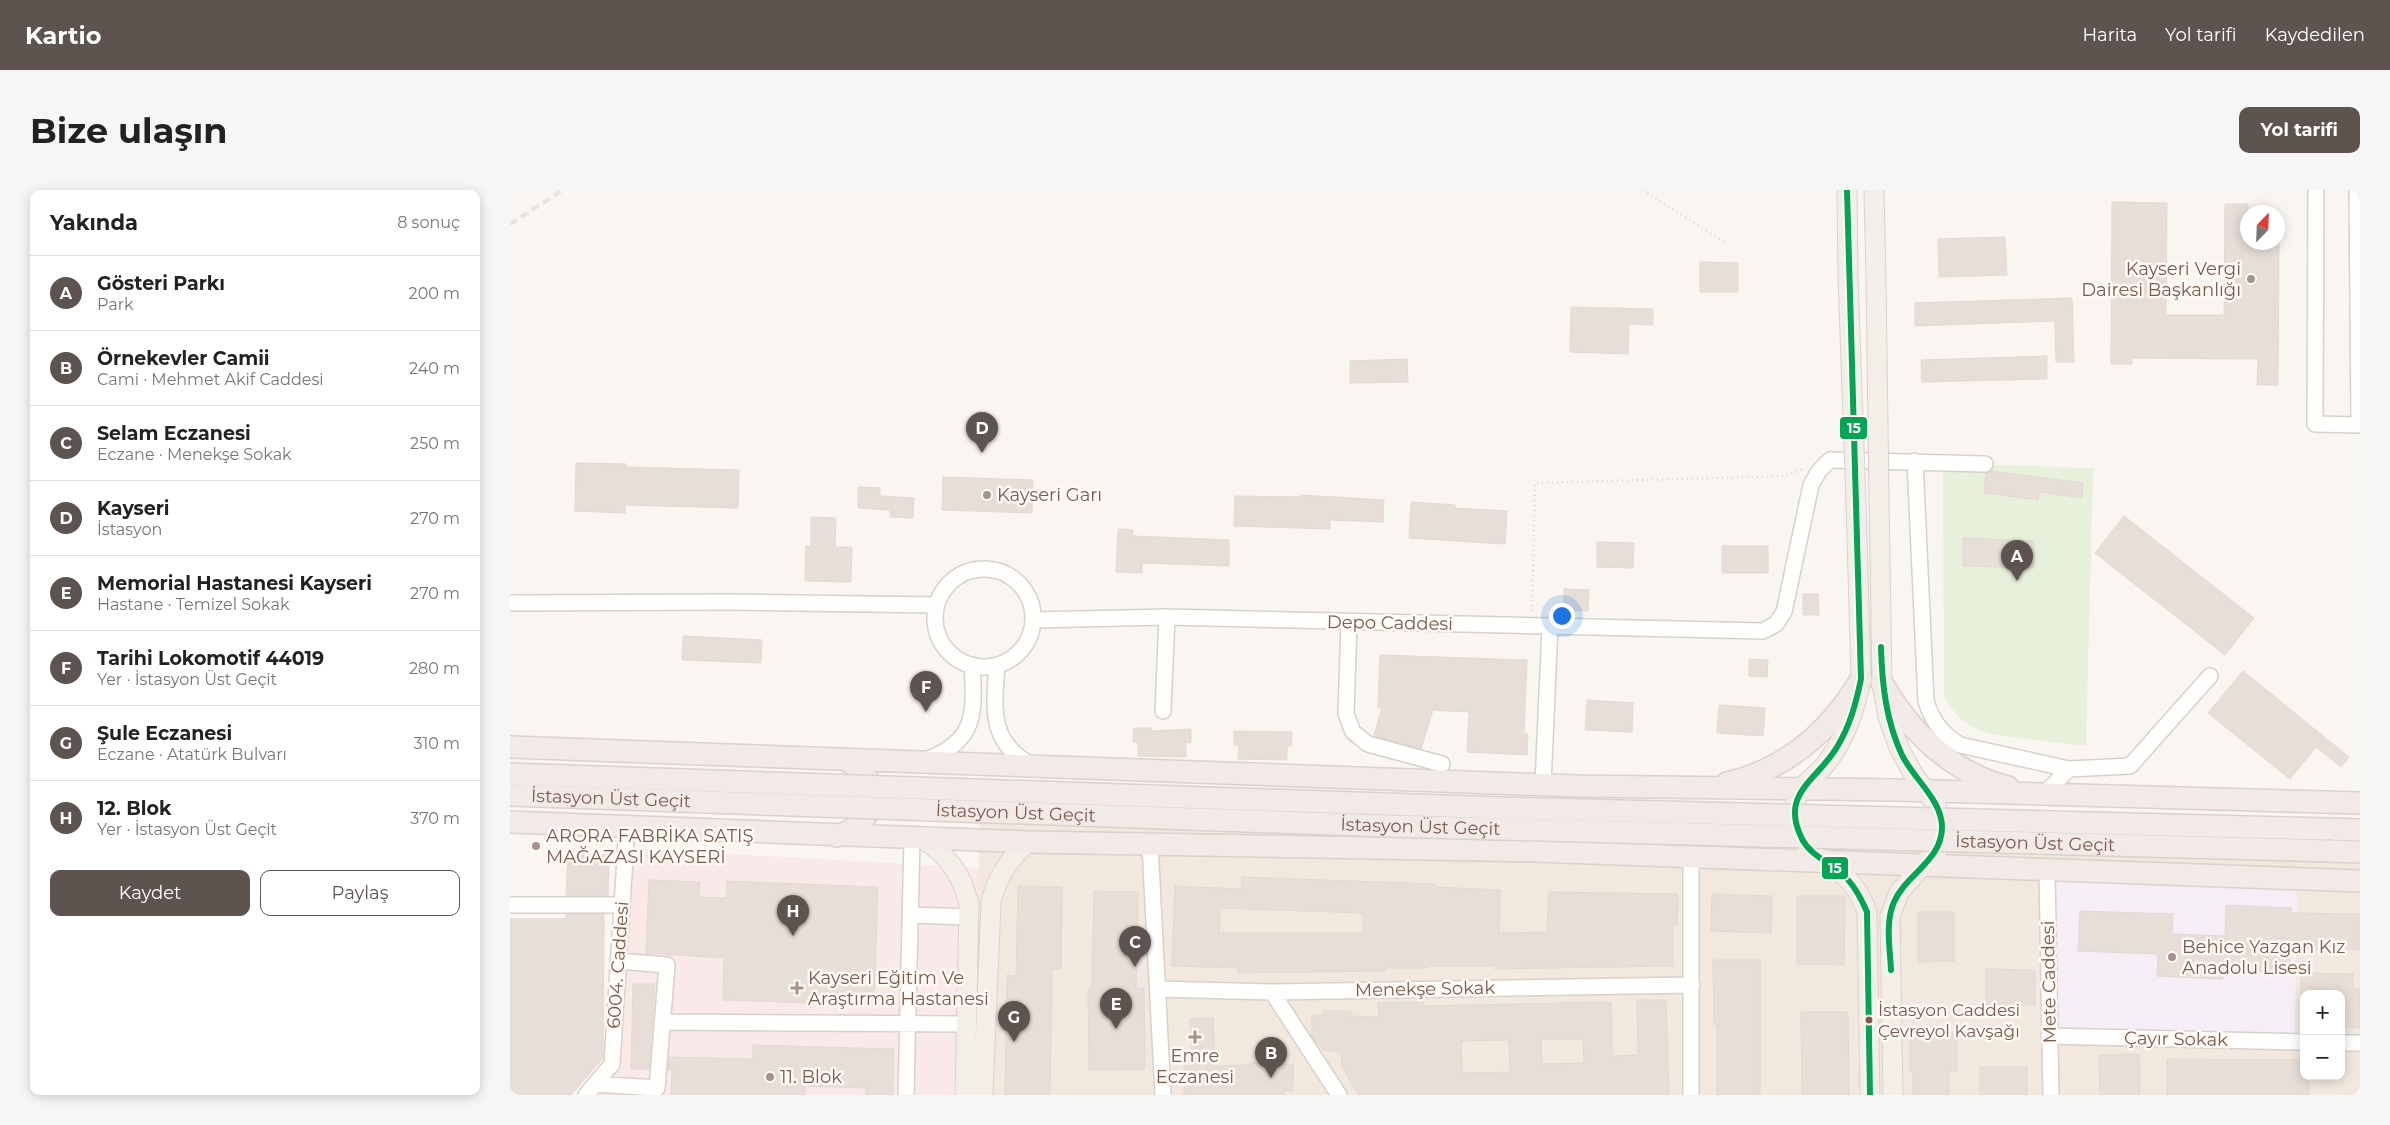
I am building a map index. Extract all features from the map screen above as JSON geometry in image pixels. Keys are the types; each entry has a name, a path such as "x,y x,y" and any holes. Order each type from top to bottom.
{"highway":[{"path":"1691,788 1712,786 1753,775 1791,756 1824,730 1842,708 1872,681 1920,735 1952,761 1968,771 2004,786 2043,795"},
{"path":"510,747 1543,784 1800,790 1926,790 2360,803"},
{"path":"836,836 847,833 861,824 872,801 870,783 866,775 853,763 843,759"},
{"path":"917,762 909,765 896,776 889,792 888,800 892,816 901,829 918,839"},
{"path":"1028,842 1036,840 1050,831 1059,816 1061,808 1061,799 1055,783 1042,770 1034,767"},
{"path":"1104,769 1088,775 1082,781 1078,788 1074,805 1078,821 1088,834 1102,842 1111,844"},
{"name":"İstasyon Üst Geçit","path":"510,774 1501,808 2360,830"},
{"name":"İstasyon Üst Geçit","path":"510,795 1389,826 2360,852"},
{"path":"510,822 918,839 1150,845 1416,848 2360,881"}],"main road":[{"path":"1847,190 1848,277 1856,503 1872,681 1907,763 1936,804 1942,829 1937,850 1900,891 1890,916 1893,1095"},
{"path":"1870,1095 1867,912 1854,886 1837,869 1811,851 1800,835 1796,817 1800,790 1825,764 1844,734 1855,707 1872,681 1879,499 1874,190"},
{"path":"918,839 945,856 960,878 967,897 970,917 965,1095"},
{"path":"983,1095 991,902 1001,873 1018,851 1028,842"}],"street":[{"path":"2316,190 2315,424 2360,425 2356,190"},
{"path":"1830,460 1985,464"},
{"name":"Depo Caddesi","path":"1032,620 1167,617 1747,631 1770,628 1781,618 1784,612 1811,485 1818,471 1830,460"},
{"path":"1915,462 1926,701 1933,719 1945,734 1960,745 2069,769 2130,766 2210,676"},
{"path":"991,570 1010,577 1024,591 1029,600 1032,620 1027,640 1015,656 997,665 972,665 955,657 942,643 935,624 936,605 942,592 952,580 970,571 991,570"},
{"path":"510,603 730,602 936,605"},
{"path":"1164,710 1167,617"},
{"path":"1349,622 1346,714 1353,732 1368,744 1442,764"},
{"path":"1543,784 1550,626"},
{"path":"917,762 943,752 957,741 968,727 975,705 972,665"},
{"path":"997,665 994,713 996,723 1011,750 1034,767"},
{"path":"2043,795 2069,769"},
{"name":"6004. Caddesi","path":"591,1089 612,1064 627,826"},
{"path":"906,1095 911,915 918,839"},
{"path":"1150,845 1163,1095"},
{"path":"1691,1095 1692,857"},
{"name":"Mete Caddesi","path":"2047,870 2051,1095"},
{"path":"510,905 622,905"},
{"path":"911,915 970,917"},
{"path":"591,1089 657,1088 667,965 618,961"},
{"name":"Menekşe Sokak","path":"1158,990 1272,992 1692,985"},
{"path":"1272,992 1338,1095"},
{"path":"662,1022 967,1024"},
{"name":"Çayır Sokak","path":"2049,1036 2300,1042"},
{"path":"2345,1043 2360,1043"}],"path":[{"path":"1643,190 1724,242"},
{"path":"1532,626 1535,483 1785,476 1830,460"}],"shaded area":[{"path":"980,812 1872,827 2360,841 2360,1095 973,1095"},
{"name":"Kayseri Eğitim Ve Araştırma Hastanesi","path":"623,848 979,868 973,1095 590,1095 616,1064"},
{"name":"Behice Yazgan Kız Anadolu Lisesi","path":"2047,870 2297,878 2295,1042 2049,1036"}],"green space":[{"path":"1943,463 2093,468 2086,746 2001,736 1978,730 1968,725 1959,717 1951,708 1944,695"}],"building":[{"name":"Kayseri Vergi Dairesi Başkanlığı","path":"2112,202 2167,203 2166,315 2224,315 2225,204 2248,204 2240,205 2240,250 2279,250 2278,385 2257,385 2258,359 2132,358 2132,364 2111,364"},
{"path":"2005,237 2007,275 1939,277 1938,239"},
{"path":"1700,262 1738,263 1738,292 1700,292"},
{"path":"2072,298 2074,362 2056,362 2055,321 1915,326 1915,303"},
{"path":"1571,307 1653,309 1653,325 1629,324 1628,354 1570,352"},
{"path":"2047,356 2047,379 1922,382 1921,360"},
{"path":"1407,359 1408,382 1350,383 1350,361"},
{"path":"576,463 626,464 626,467 739,470 738,508 625,505 625,513 575,511"},
{"path":"1991,471 2083,483 2082,498 2039,492 2038,500 1984,493 1986,473"},
{"name":"Kayseri Garı","path":"943,477 1033,480 1032,513 942,510"},
{"path":"858,487 880,488 880,496 914,498 913,518 890,517 890,510 858,508"},
{"path":"1300,495 1384,500 1383,522 1330,520 1330,529 1234,526 1235,496 1300,497"},
{"path":"1411,502 1455,505 1455,508 1507,511 1505,544 1409,538"},
{"path":"2124,516 2254,618 2225,655 2095,553"},
{"path":"811,517 836,518 835,547 852,547 851,582 805,581 806,546 811,547"},
{"path":"1118,529 1133,530 1132,536 1229,540 1229,566 1142,563 1142,573 1116,572"},
{"path":"1963,538 2034,541 2034,568 1963,566"},
{"path":"1597,542 1634,543 1633,568 1597,567"},
{"path":"1722,546 1768,546 1768,573 1722,573"},
{"path":"1564,589 1589,590 1588,611 1564,610"},
{"path":"1803,594 1818,594 1819,615 1803,615"},
{"path":"683,636 762,640 761,663 682,660"},
{"path":"1380,655 1527,660 1524,733 1528,734 1527,755 1467,752 1469,712 1433,710 1421,749 1374,736 1382,708 1378,708"},
{"path":"1749,659 1768,660 1767,677 1749,676"},
{"path":"2243,671 2349,757 2341,767 2316,747 2290,779 2208,713"},
{"path":"1587,700 1633,703 1632,732 1585,730"},
{"path":"1719,705 1765,708 1763,736 1717,733"},
{"path":"1134,728 1151,728 1151,731 1191,729 1191,743 1186,742 1186,757 1138,756 1138,742 1133,742"},
{"path":"1234,731 1292,732 1291,746 1287,746 1287,760 1238,759 1239,745 1234,745"},
{"path":"568,853 609,855 608,896 566,896"},
{"path":"1242,877 1435,884 1435,887 1500,890 1499,933 1547,932 1549,892 1678,894 1677,926 1673,926 1673,966 1495,969 1495,966 1428,966 1428,968 1385,968 1385,971 1238,973 1238,968 1172,966 1175,886 1241,889","holes":["1220,908 1363,913 1363,933 1219,933"]},
{"path":"649,880 700,882 699,897 726,898 727,881 878,887 874,1005 723,1000 724,958 646,953"},
{"path":"1018,886 1062,887 1061,969 1052,969 1050,1095 1005,1095 1007,975 1016,976"},
{"path":"1094,891 1138,892 1136,988 1144,988 1145,1069 1089,1070 1088,989 1092,989"},
{"path":"1712,894 1772,896 1771,933 1711,931"},
{"path":"1797,896 1845,896 1844,965 1797,964"},
{"path":"2226,905 2292,908 2291,913 2360,914 2360,949 2290,949 2289,973 2224,970 2223,979 2157,976 2158,954 2078,951 2080,911 2173,914 2172,934 2225,936"},
{"path":"1918,912 1954,912 1954,961 1918,962"},
{"path":"566,914 604,914 603,1058 571,1095 510,1095 510,919 565,919"},
{"path":"1713,960 1760,960 1760,1095 1717,1095 1717,1025 1714,1025"},
{"path":"1986,969 2035,970 2035,1005 1986,1004"},
{"path":"2301,973 2353,974 2353,989 2360,989 2360,1028 2345,1027 2345,990 2301,990"},
{"path":"633,984 655,984 649,1069 631,1069"},
{"path":"1637,1000 1666,1000 1669,1095 1359,1095 1342,1067 1341,1052 1324,1050 1312,1037 1312,1015 1324,1015 1324,1011 1351,1011 1351,1016 1379,1017 1378,1003 1424,1002 1424,1006 1611,1002 1612,1056 1638,1055","holes":["1541,1039 1583,1039 1584,1063 1542,1064","1509,1040 1510,1072 1462,1073 1461,1041"]},
{"path":"1801,1012 1848,1012 1849,1095 1802,1095"},
{"path":"1213,1018 1215,1066 1250,1065 1250,1063 1294,1065 1292,1091 1285,1090 1284,1095 1184,1095 1184,1066 1192,1066 1190,1019"},
{"path":"1957,1033 1957,1071 1949,1071 1949,1095 1913,1095 1913,1072 1910,1072 1910,1034"},
{"path":"753,1045 894,1049 893,1095 866,1095 866,1088 805,1086 805,1095 671,1095 672,1070 668,1070 669,1057 753,1059"},
{"path":"2139,1054 2140,1095 2100,1095 2099,1055"},
{"path":"2167,1059 2300,1060 2300,1080 2309,1080 2309,1095 2167,1095"},
{"path":"1980,1067 2027,1067 2027,1095 1980,1095"}],"railway":[{"path":"510,224 563,190"}],"transit line":[{"name":"15","path":"1847,190 1861,679 1852,714 1842,739 1829,759 1803,788 1795,810 1796,823 1806,845 1850,882 1867,912 1870,1095"},
{"name":"15","path":"1881,647 1882,675 1892,729 1907,764 1932,798 1941,817 1942,827 1936,849 1900,892 1891,910 1889,927 1891,970"}],"place":[{"name":"Kayseri Vergi Dairesi Başkanlığı","path":"2251,279"},
{"name":"Kayseri","path":"982,453"},
{"name":"Kayseri Garı","path":"987,495"},
{"name":"Gösteri Parkı","path":"2017,581"},
{"name":"Tarihi Lokomotif 44019","path":"926,712"},
{"name":"ARORA FABRİKA SATIŞ MAĞAZASI KAYSERİ","path":"536,846"},
{"name":"12. Blok","path":"793,936"},
{"name":"Behice Yazgan Kız Anadolu Lisesi","path":"2172,957"},
{"name":"Selam Eczanesi","path":"1135,967"},
{"name":"Kayseri Eğitim Ve Araştırma Hastanesi","path":"797,988"},
{"name":"İstasyon Caddesi Çevreyol Kavşağı","path":"1869,1020"},
{"name":"Memorial Hastanesi Kayseri","path":"1116,1029"},
{"name":"Emre Eczanesi","path":"1195,1037"},
{"name":"Şule Eczanesi","path":"1014,1042"},
{"name":"11. Blok","path":"770,1077"},
{"name":"Örnekevler Camii","path":"1271,1078"}]}
